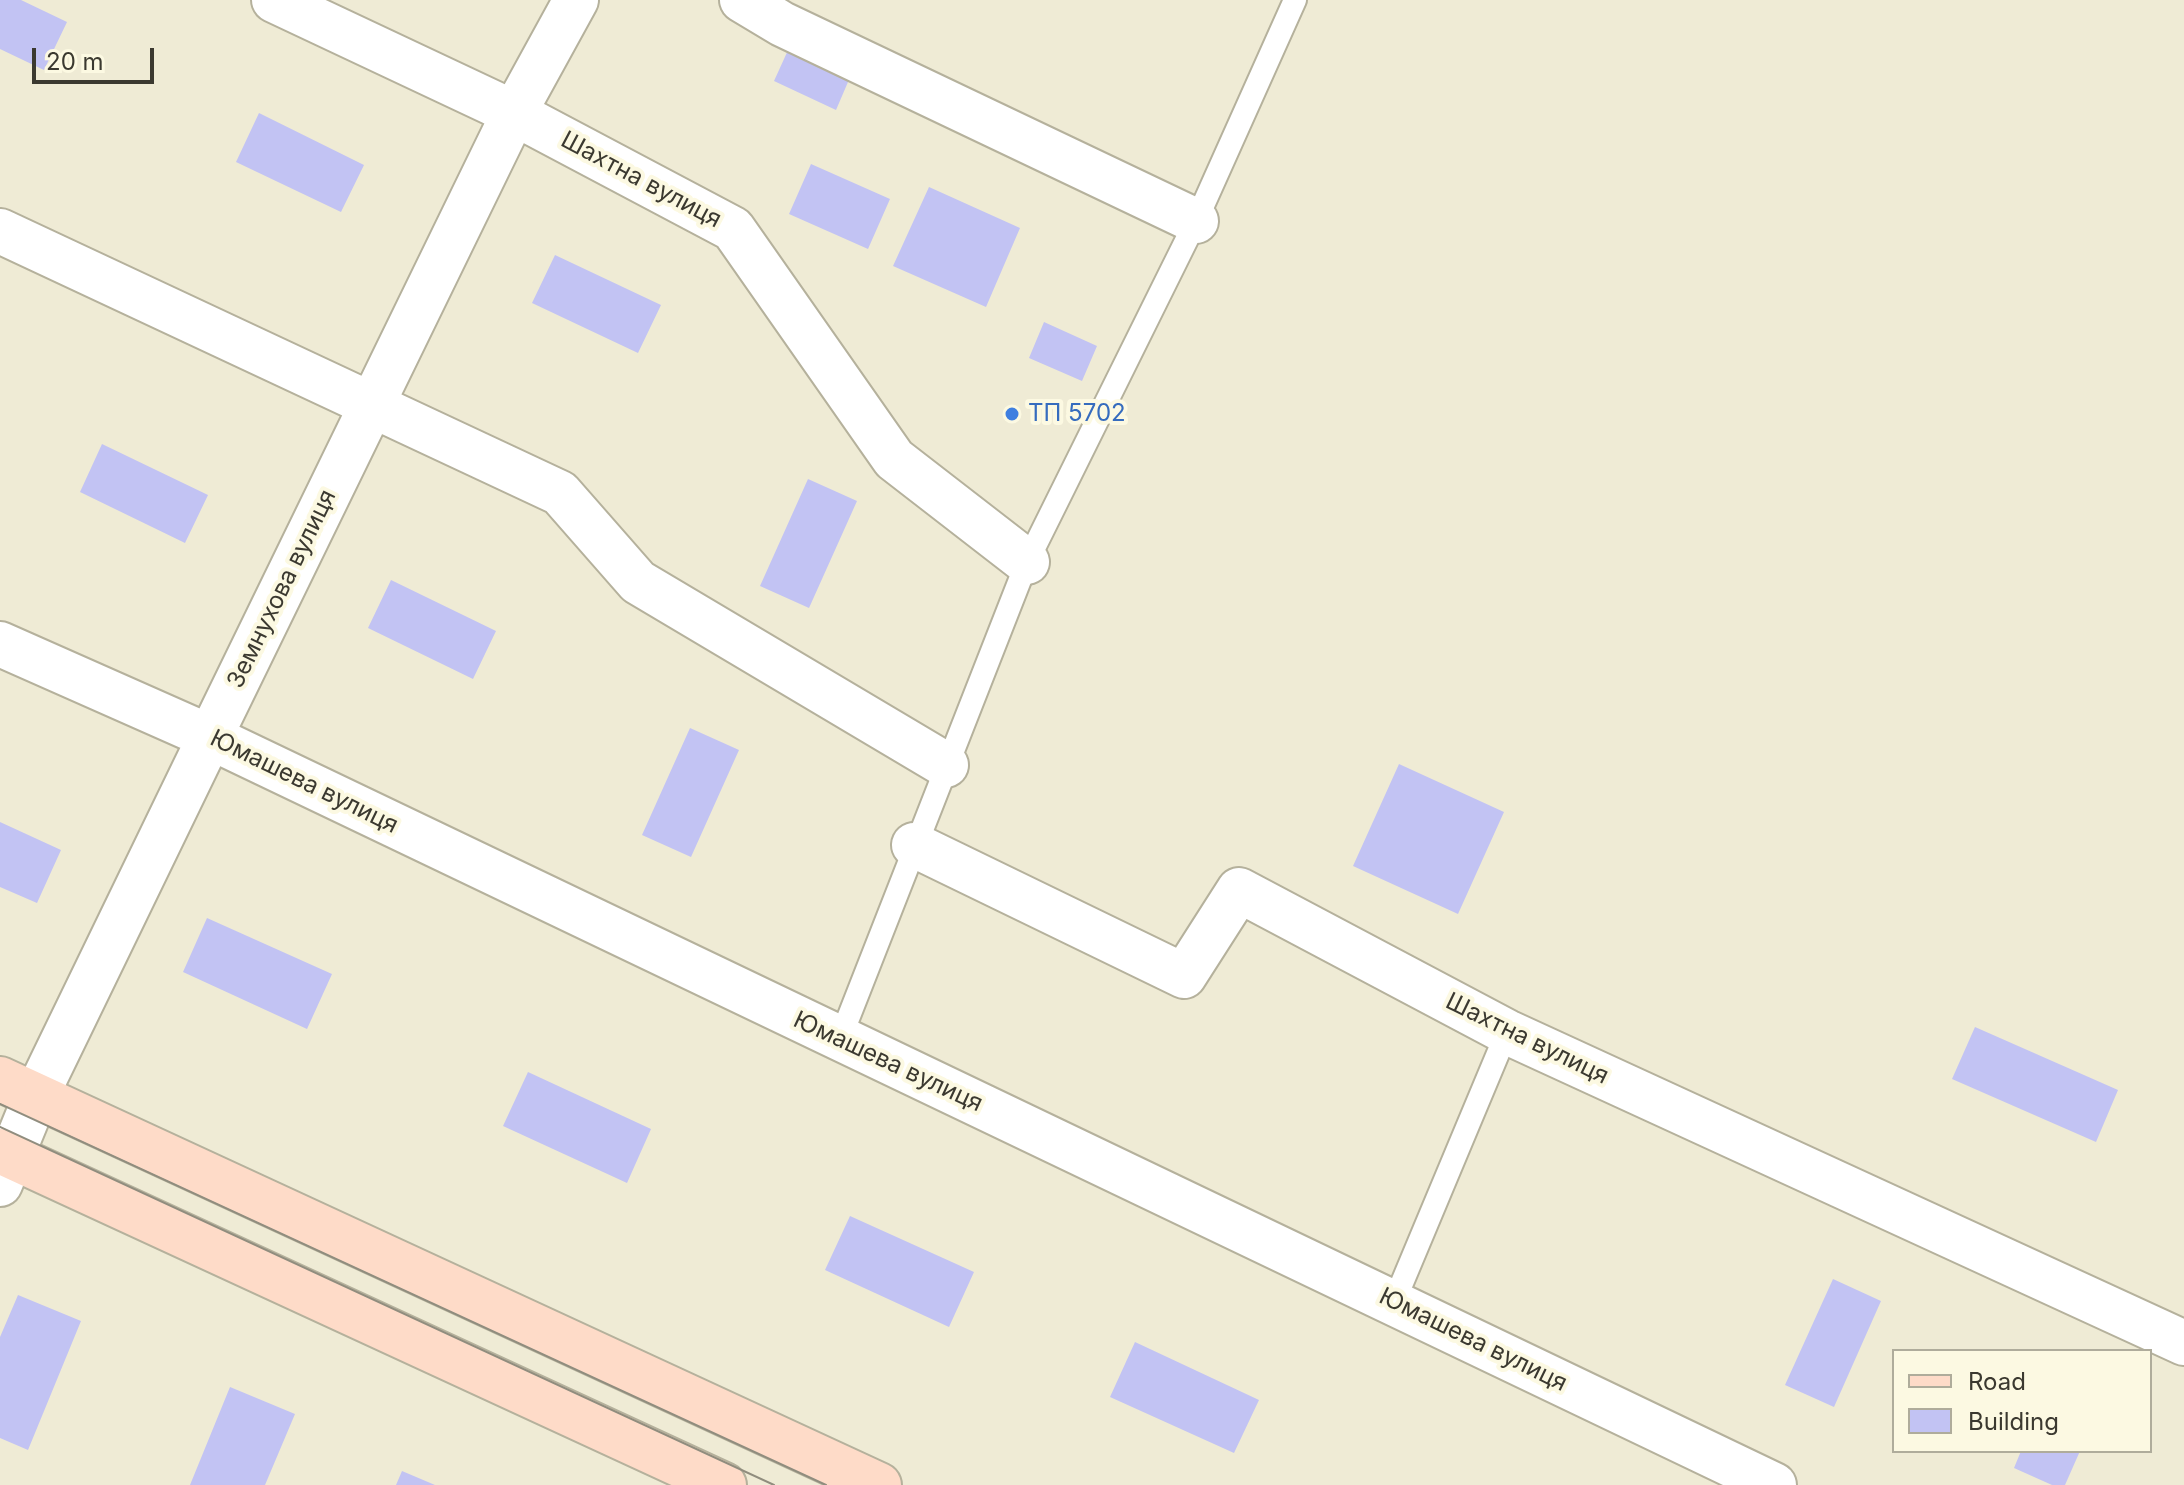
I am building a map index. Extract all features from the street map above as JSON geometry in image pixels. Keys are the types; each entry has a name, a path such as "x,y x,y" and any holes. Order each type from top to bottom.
{"main road":[{"path":"18,1087 879,1485"},
{"path":"4,1164 724,1485"}],"street":[{"name":"Шахтна вулиця","path":"274,0 514,113 733,229 894,459 1027,562"},
{"name":"Земнухова вулиця","path":"4,1164 18,1087 210,737 514,113 576,0"},
{"path":"742,0 782,24 1196,221"},
{"path":"0,231 560,493 638,582 946,765"},
{"name":"Юмашева вулиця","path":"0,644 210,737 1774,1485"},
{"name":"Шахтна вулиця","path":"914,845 1184,976 1239,890 1507,1032 2184,1343"}],"lane":[{"path":"840,1039 1027,562 1196,221 1295,0"},
{"path":"1394,1302 1507,1032"}],"building":[{"path":"0,0 21,0 67,22 44,70 0,49"},
{"path":"789,48 851,75 836,110 774,81"},
{"path":"259,113 364,165 341,212 236,162"},
{"path":"811,164 890,199 868,249 789,214"},
{"path":"929,187 1020,228 986,307 893,266"},
{"path":"555,255 661,305 638,353 532,303"},
{"path":"1044,322 1097,346 1082,381 1029,358"},
{"path":"102,444 208,495 185,543 80,492"},
{"path":"808,479 857,501 809,608 760,586"},
{"path":"391,580 496,631 473,679 368,628"},
{"path":"690,728 739,750 691,857 642,835"},
{"path":"1399,764 1504,812 1458,914 1353,866"},
{"path":"0,822 61,850 37,903 0,887"},
{"path":"207,918 332,974 307,1029 183,972"},
{"path":"1975,1027 2118,1090 2096,1142 1952,1079"},
{"path":"528,1072 651,1129 627,1183 503,1126"},
{"path":"850,1216 974,1272 949,1327 825,1270"},
{"path":"1833,1279 1881,1301 1834,1407 1785,1385"},
{"path":"18,1295 81,1321 28,1450 0,1438 0,1337"},
{"path":"1135,1342 1259,1400 1234,1453 1110,1397"},
{"path":"230,1387 295,1414 265,1485 190,1485"},
{"path":"2020,1453 2079,1453 2065,1485 2052,1485 2014,1468"},
{"path":"402,1471 435,1485 396,1485"}],"tram line":[{"path":"0,1104 826,1485"},
{"path":"0,1127 774,1485"}],"place":[{"name":"ТП 5702","path":"1012,414"}]}
